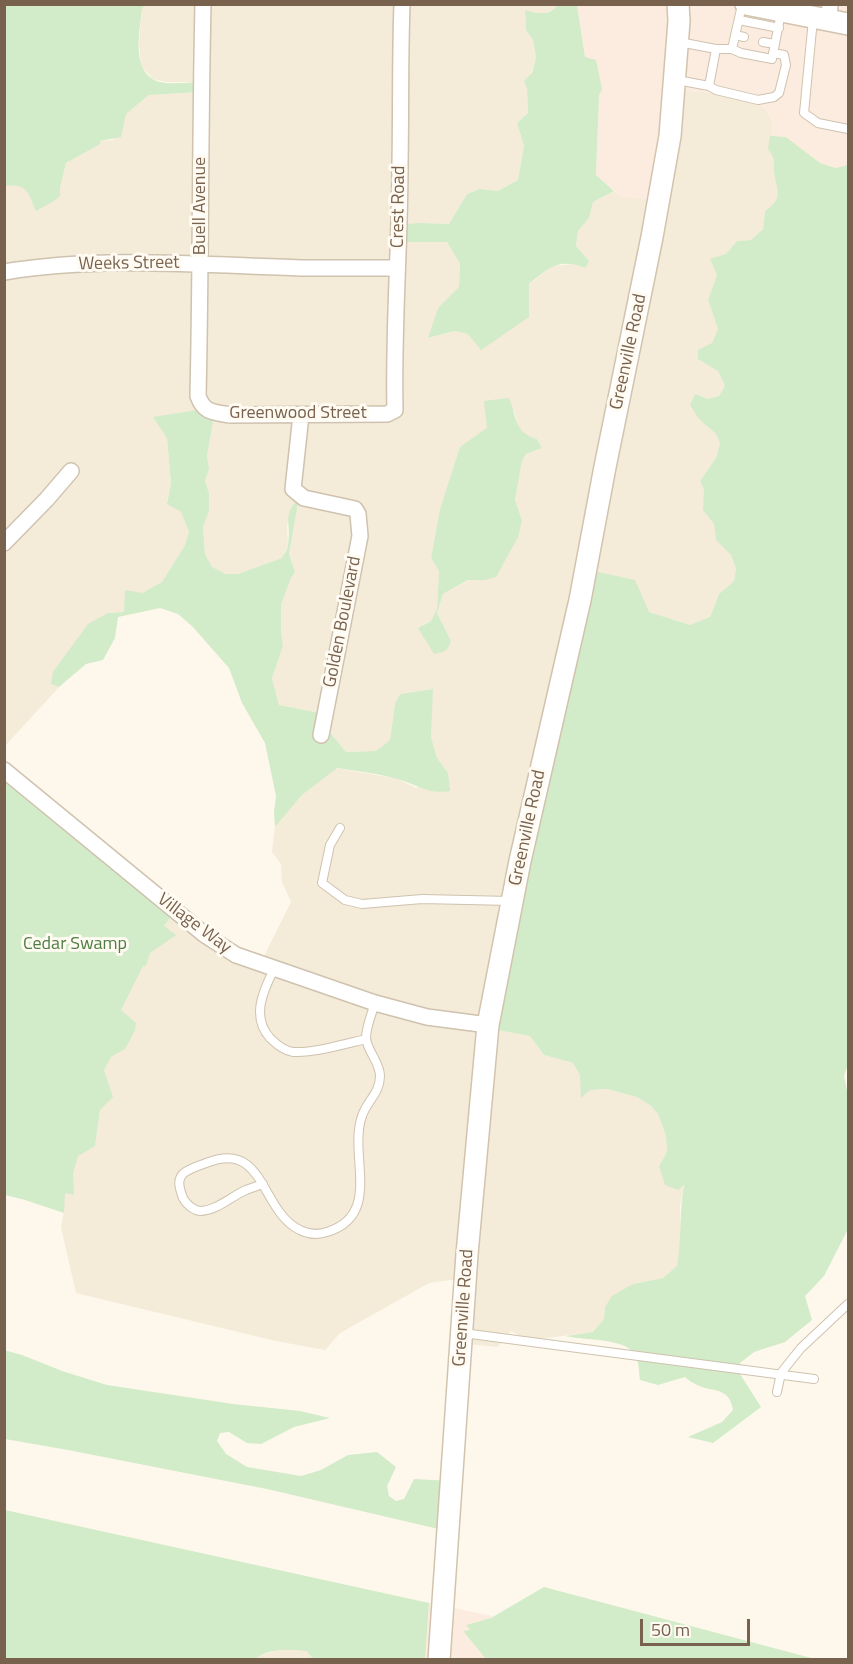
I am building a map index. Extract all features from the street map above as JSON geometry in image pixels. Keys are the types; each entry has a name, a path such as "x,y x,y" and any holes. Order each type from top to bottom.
{"main road":[{"name":"Greenville Road","path":"440,1659 473,1179 488,1024 512,902 580,600 652,237 670,135 678,4"},
{"path":"749,8 780,20 830,17"}],"street":[{"name":"Buell Avenue","path":"202,407 198,396 203,4"},
{"name":"Crest Road","path":"395,410 394,355 402,4"},
{"name":"Weeks Street","path":"4,273 32,268 90,264 201,263 301,268 397,268"},
{"name":"Greenwood Street","path":"202,407 208,411 230,415 387,414 395,410"},
{"name":"Golden Boulevard","path":"301,415 293,489 304,498 355,509 358,514 360,536 321,735"},
{"path":"4,543 71,471"},
{"name":"Village Way","path":"4,770 205,935 236,955 375,1003 427,1017 488,1024"}],"lane":[{"path":"732,49 735,35 749,8"},
{"path":"830,17 804,113 818,123 849,129"},
{"path":"677,42 716,49 732,49 772,59 780,20"},
{"path":"735,35 744,37"},
{"path":"764,42 775,44"},
{"path":"709,86 716,49"},
{"path":"673,79 709,86 716,90 758,100 774,97 779,93 786,65 784,55 773,53"},
{"path":"340,828 330,845 322,883 345,900 362,904 422,899 512,902"},
{"path":"274,969 260,1004 260,1019 265,1032 276,1045 292,1052 348,1044 366,1039"},
{"path":"263,1184 245,1190 213,1208 200,1211 190,1207 184,1200 179,1185 183,1173 223,1158 237,1159 251,1166 263,1184 278,1212 291,1226 308,1233 324,1233 339,1228 351,1217 361,1194 359,1138 362,1117 380,1084 378,1064 366,1039 375,1003"},
{"path":"777,1392 780,1373 801,1348 849,1304"},
{"path":"462,1333 814,1378"}],"shaded area":[{"path":"145,5 558,5 555,9 538,15 525,11 526,30 533,40 536,57 527,88 528,113 517,123 524,146 518,180 498,191 480,189 467,194 449,224 420,223 398,242 447,242 460,264 459,288 438,308 429,338 454,331 468,334 552,266 573,264 586,268 589,261 576,246 578,231 589,218 593,202 614,191 622,197 676,96 684,91 717,93 759,103 767,111 773,123 774,171 779,192 774,205 765,211 763,229 751,240 737,241 726,254 708,300 718,329 712,343 718,371 725,386 719,396 708,399 695,394 699,419 716,434 720,443 716,458 700,481 704,489 704,510 714,524 716,540 731,555 736,569 734,581 719,594 710,617 690,625 649,612 497,1030 530,1036 544,1055 573,1063 590,1090 607,1089 637,1097 651,1106 658,1114 666,1136 667,1152 659,1166 684,1183 680,1207 681,1246 677,1266 663,1278 633,1284 605,1307 604,1319 593,1332 539,1339 520,1336 511,1331 498,1347 465,1344 465,1281 450,1280 429,1283 340,1333 325,1350 276,1341 76,1293 61,1227 64,1211 64,1163 95,1146 100,1110 109,1090 104,1070 112,1056 114,1005 151,942 173,914 260,964 291,902 282,882 281,864 272,852 275,827 302,795 336,768 398,779 416,788 448,773 437,758 431,737 432,689 400,694 395,705 390,740 376,751 346,752 323,724 320,713 279,705 272,678 283,646 281,605 295,572 289,554 299,499 287,525 288,545 282,558 238,574 226,574 212,567 205,554 203,526 209,511 209,493 205,481 209,469 207,456 215,410 167,438 171,483 167,503 181,512 189,532 185,545 162,582 142,593 124,612 108,613 51,684 59,687 5,746 5,186 17,184 27,190 37,210 54,201 60,188 66,163 99,144 99,141 113,140 126,114 149,95 200,92 200,82 166,82 153,79 141,66 139,42 142,9","holes":["514,410 519,430 537,439 542,448 526,454 522,461 515,500 522,520 485,580 469,580 443,594 437,613 451,641 422,625 431,621 437,609 439,571 431,558 440,509 460,448"]},
{"path":"577,5 848,5 848,165 836,168 820,163 786,137 772,137 773,123 767,111 759,103 717,93 684,91 676,96 656,201 622,197 596,175 599,96 602,89 585,57"},
{"path":"429,1603 492,1616 466,1625 471,1631 464,1632 486,1659 424,1660"},
{"path":"283,1649 307,1650 313,1659 253,1660 258,1656"}],"green space":[{"path":"4,5 145,5 142,9 139,48 142,66 147,74 154,80 164,83 200,82 200,92 149,95 126,114 121,137 100,141 100,144 66,163 60,196 36,211 26,190 18,186 5,186"},
{"path":"558,5 577,5 585,57 596,60 602,89 599,96 596,175 614,191 593,202 589,218 578,231 576,246 589,261 586,268 568,264 555,266 529,284 529,317 481,350 468,334 454,331 428,338 438,308 459,287 460,264 447,242 398,242 398,225 449,224 467,194 480,189 498,191 518,180 524,146 517,123 528,113 527,88 524,81 532,73 536,57 533,40 526,30 525,10 543,13 555,9"},
{"path":"770,136 786,137 820,163 836,168 848,165 848,1064 844,1076 848,1096 848,1229 824,1276 805,1296 812,1320 785,1342 754,1352 740,1363 740,1374 761,1407 713,1443 688,1437 722,1422 733,1410 731,1402 724,1394 697,1385 685,1377 658,1385 640,1380 637,1358 631,1350 614,1343 566,1336 593,1332 604,1319 605,1307 612,1296 633,1284 663,1278 677,1266 684,1185 678,1190 665,1185 659,1166 667,1152 666,1136 658,1114 651,1106 637,1097 607,1089 590,1090 581,1098 580,1075 573,1063 544,1055 530,1036 497,1030 589,570 635,580 649,612 690,625 710,617 719,594 734,581 736,569 731,555 716,540 714,524 703,510 704,489 700,481 716,458 720,443 716,434 699,419 690,405 695,394 708,399 719,396 725,386 718,371 698,359 698,350 712,343 718,329 708,300 717,275 710,259 726,254 737,241 751,240 763,229 765,211 775,202 778,194 773,158 768,149"},
{"path":"509,398 520,428 524,433 537,439 542,448 526,454 522,461 515,500 522,520 518,537 496,577 485,580 468,580 443,594 437,613 451,641 445,650 434,654 418,628 431,621 437,609 439,571 431,558 440,509 460,447 487,428 484,401"},
{"path":"210,408 215,410 207,456 209,469 205,481 209,493 209,511 203,527 205,554 212,567 226,574 238,574 282,558 288,546 290,510 299,498 289,554 295,572 281,605 283,646 272,678 279,705 320,713 323,724 346,752 376,751 390,740 395,704 400,694 433,689 431,737 437,758 448,773 450,791 435,792 389,777 337,768 302,795 275,827 276,796 265,743 242,703 229,668 193,627 178,614 160,608 118,617 115,638 103,660 86,664 59,687 51,684 53,672 88,624 108,613 124,612 125,590 142,593 162,582 185,545 189,532 181,512 167,504 171,483 167,438 153,417"},
{"name":"Cedar Swamp","path":"4,775 173,914 164,926 176,935 150,953 146,966 143,966 121,1010 136,1023 135,1030 125,1049 112,1056 104,1070 113,1097 100,1110 95,1146 78,1156 73,1173 74,1195 65,1193 64,1213 5,1195"},
{"path":"4,1350 107,1385 233,1404 300,1411 330,1418 294,1427 261,1444 247,1443 229,1432 220,1433 217,1441 226,1454 247,1467 301,1476 321,1470 348,1455 377,1452 396,1467 387,1486 389,1496 396,1501 404,1499 414,1479 451,1481 447,1531 267,1489 5,1439"},
{"path":"5,1510 429,1603 425,1659 313,1659 307,1651 286,1650 272,1651 253,1660 5,1659"},
{"path":"544,1587 815,1659 486,1659 463,1631 470,1630 466,1625 491,1618"}]}
